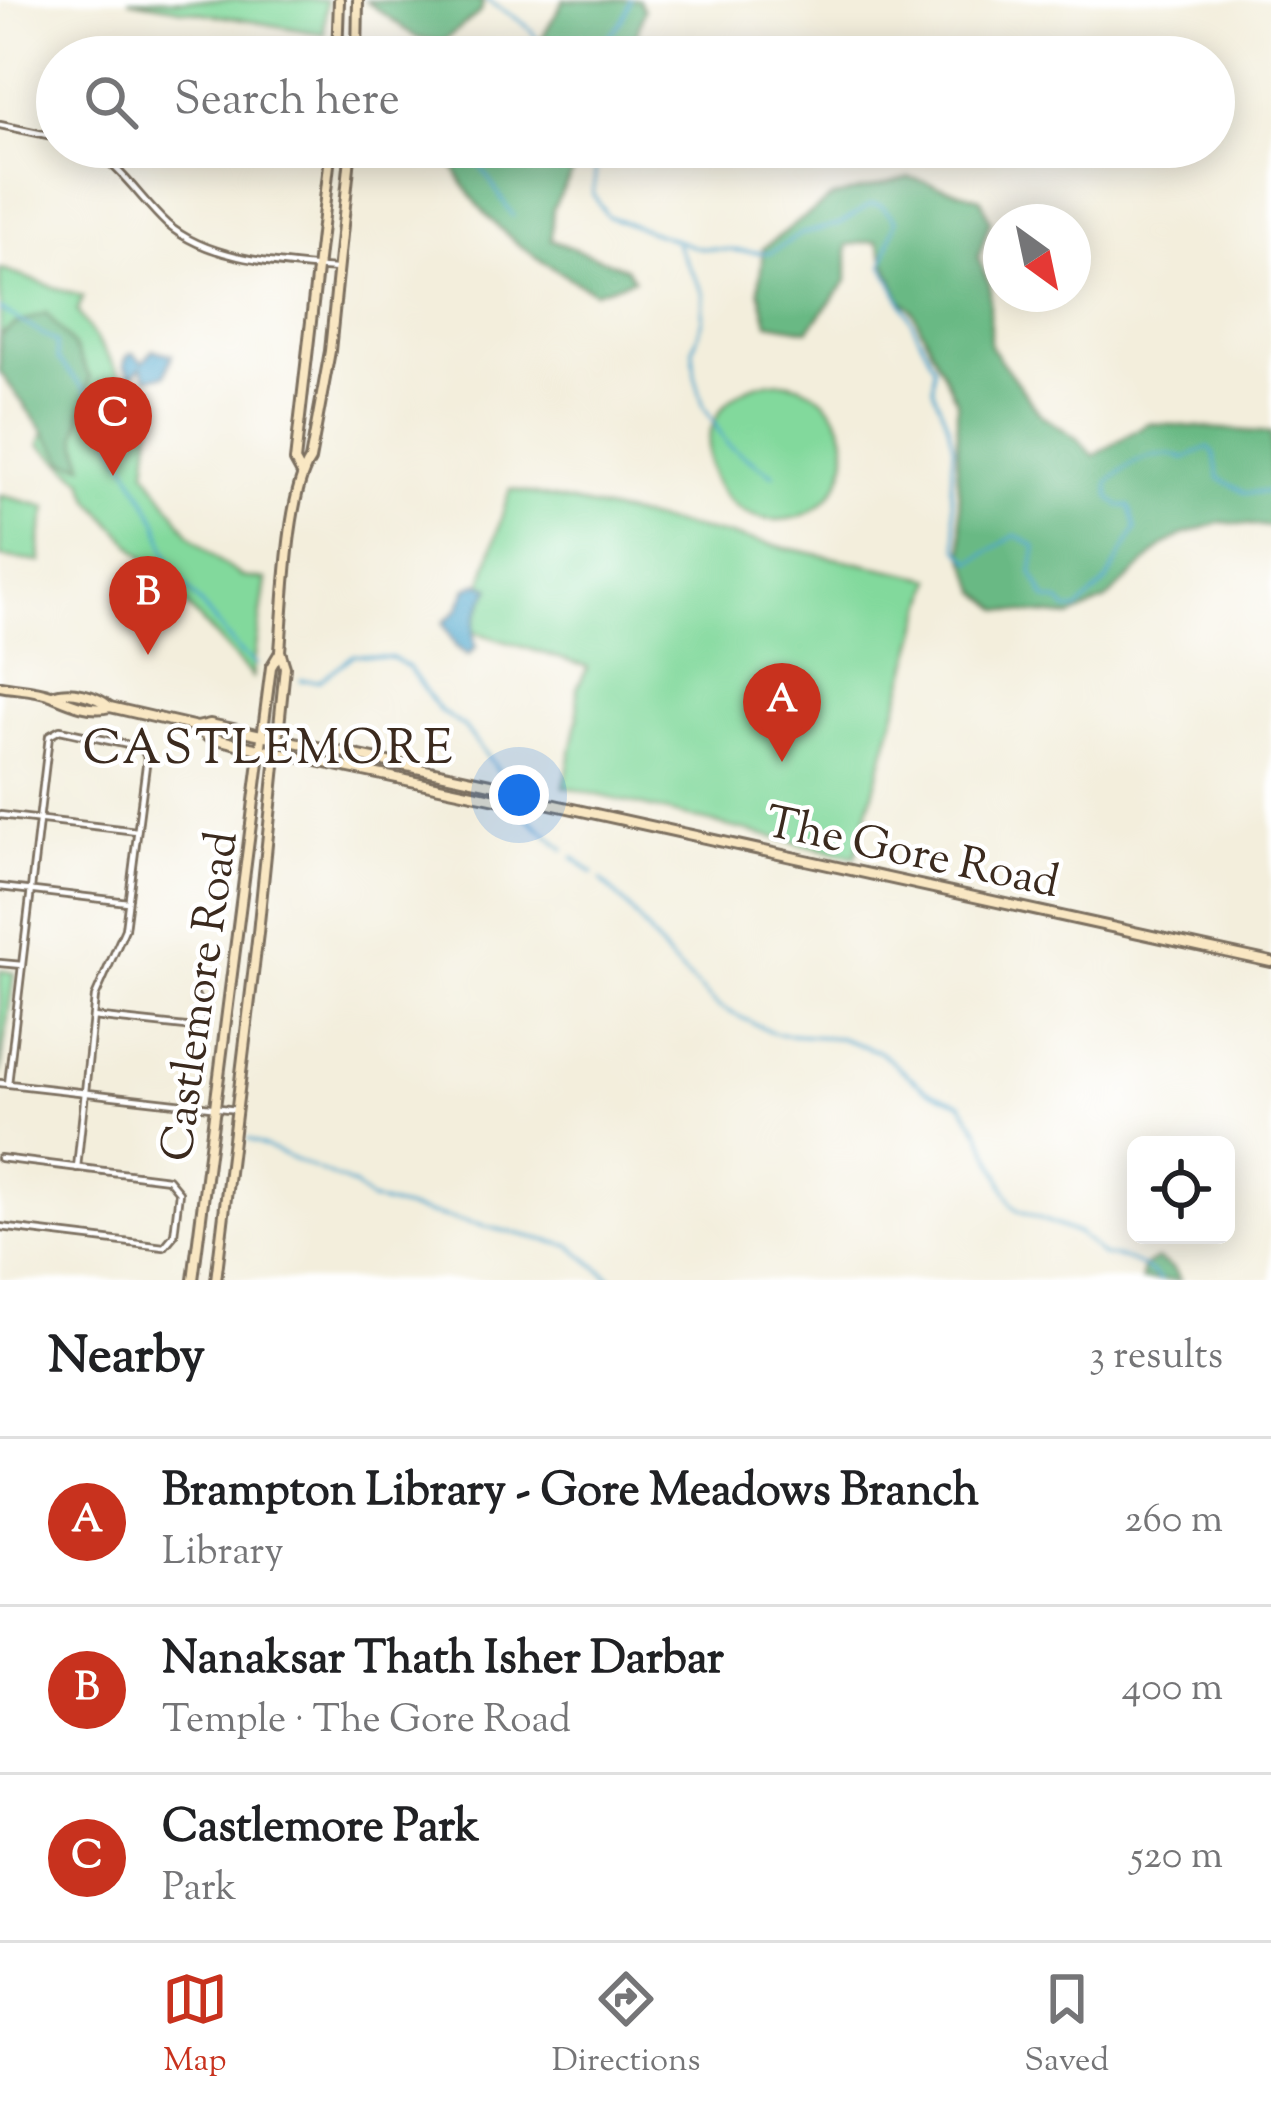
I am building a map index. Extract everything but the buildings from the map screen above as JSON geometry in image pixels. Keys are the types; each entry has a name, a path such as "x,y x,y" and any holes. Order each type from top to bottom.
{"main road":[{"path":"338,36 339,0"},
{"path":"358,0 358,36"},
{"path":"338,25 358,26"},
{"name":"Castlemore Road","path":"301,473 295,461 330,168"},
{"name":"Castlemore Road","path":"194,1280 271,667 280,651 301,473 310,460 330,351 349,168"},
{"name":"Castlemore Road","path":"216,1280 285,667 280,651"},
{"name":"The Gore Road","path":"0,686 99,710 110,707 197,728 208,737 525,806 541,802"},
{"name":"The Gore Road","path":"197,728 210,724 528,792 541,802 1271,962"},
{"path":"478,795 480,782"}],"street":[{"path":"0,125 36,133"},
{"path":"116,168 170,226 191,241 217,250 340,270"},
{"path":"77,1168 85,1092 93,1017 99,983 125,929 144,751 60,730 48,742 4,1083 85,1092 215,1106 237,1110"},
{"path":"0,814 137,831"},
{"path":"0,887 128,902"},
{"path":"0,963 22,965"},
{"path":"93,1017 195,1028 203,1012 195,995"},
{"path":"0,1158 173,1181 178,1192 172,1240 159,1247 0,1227"}],"green space":[{"path":"128,0 326,0 324,34"},
{"path":"483,0 481,12 450,36 414,36 366,1"},
{"path":"564,0 639,0 644,10 636,36 543,36"},
{"path":"455,168 574,168 553,208 551,240 626,268 634,279 595,292 549,265 487,215"},
{"path":"909,177 981,198 983,243 978,258 983,270 983,312 990,312 990,346 1041,415 1078,439 1094,456 1148,423 1271,433 1271,527 1221,522 1185,534 1162,547 1106,600 1070,617 1001,610 979,592 964,556 957,401 912,310 901,299 877,241 847,245 847,281 808,330 768,323 759,290 763,248 832,197"},
{"path":"0,269 83,297 77,311 133,394 154,399 146,471 190,535 243,577 266,580 252,677 90,499 83,480 40,445 46,426 0,370"},
{"path":"46,313 73,345 90,378 77,436 84,465 66,462 0,372 0,335"},
{"path":"777,382 803,387 826,402 841,425 846,451 841,477 826,500 803,515 777,520 751,515 728,500 713,477 708,451 713,425 728,402 751,387"},
{"path":"510,489 933,579 855,857 564,787 578,717 577,688 588,667 468,630"},
{"path":"0,495 47,507 41,562 0,557"},
{"path":"0,970 14,973 0,1075"},
{"path":"1157,1259 1180,1280 1141,1280 1143,1267"}],"water":[{"path":"153,350 172,354 165,375 147,378 141,367 131,377 124,365 127,356 133,353 143,362"},
{"path":"479,583 491,588 475,624 476,647 468,655 456,647 443,623 458,609 467,588"}],"waterway":[{"path":"487,0 535,36"},
{"path":"609,36 630,0"},
{"path":"482,168 513,216"},
{"path":"596,168 593,194 607,216 698,248 770,253 801,234 839,224 871,204 881,205 896,220 883,265 934,366 933,389 953,446 951,489 958,548 972,562 1016,535 1036,547 1032,573 1046,599 1060,602 1067,610 1077,610 1106,582 1136,529 1130,506 1119,506 1110,497 1108,483 1125,468 1153,456 1185,458 1209,447 1219,478 1245,493 1271,492"},
{"path":"676,244 704,293 703,320 693,349 704,407 728,445 774,475"},
{"path":"0,309 56,342 58,360 85,390 157,521 171,568 240,652 256,664"},
{"path":"301,680 319,681 354,655 393,658 408,667 439,710 465,728 504,778"},
{"path":"521,812 564,849"},
{"path":"573,857 593,873"},
{"path":"601,880 671,961 719,1007 776,1034 840,1038 880,1052 925,1089 961,1103 1018,1210 1079,1234 1103,1256 1134,1262 1160,1280"},
{"path":"248,1139 355,1186 370,1200 571,1246 613,1280"}],"place":[{"name":"Castlemore Park","path":"113,476"},
{"name":"Nanaksar Thath Isher Darbar","path":"148,655"},
{"name":"Brampton Library - Gore Meadows Branch","path":"782,762"}],"district":[{"name":"CASTLEMORE","path":"269,746"}]}
